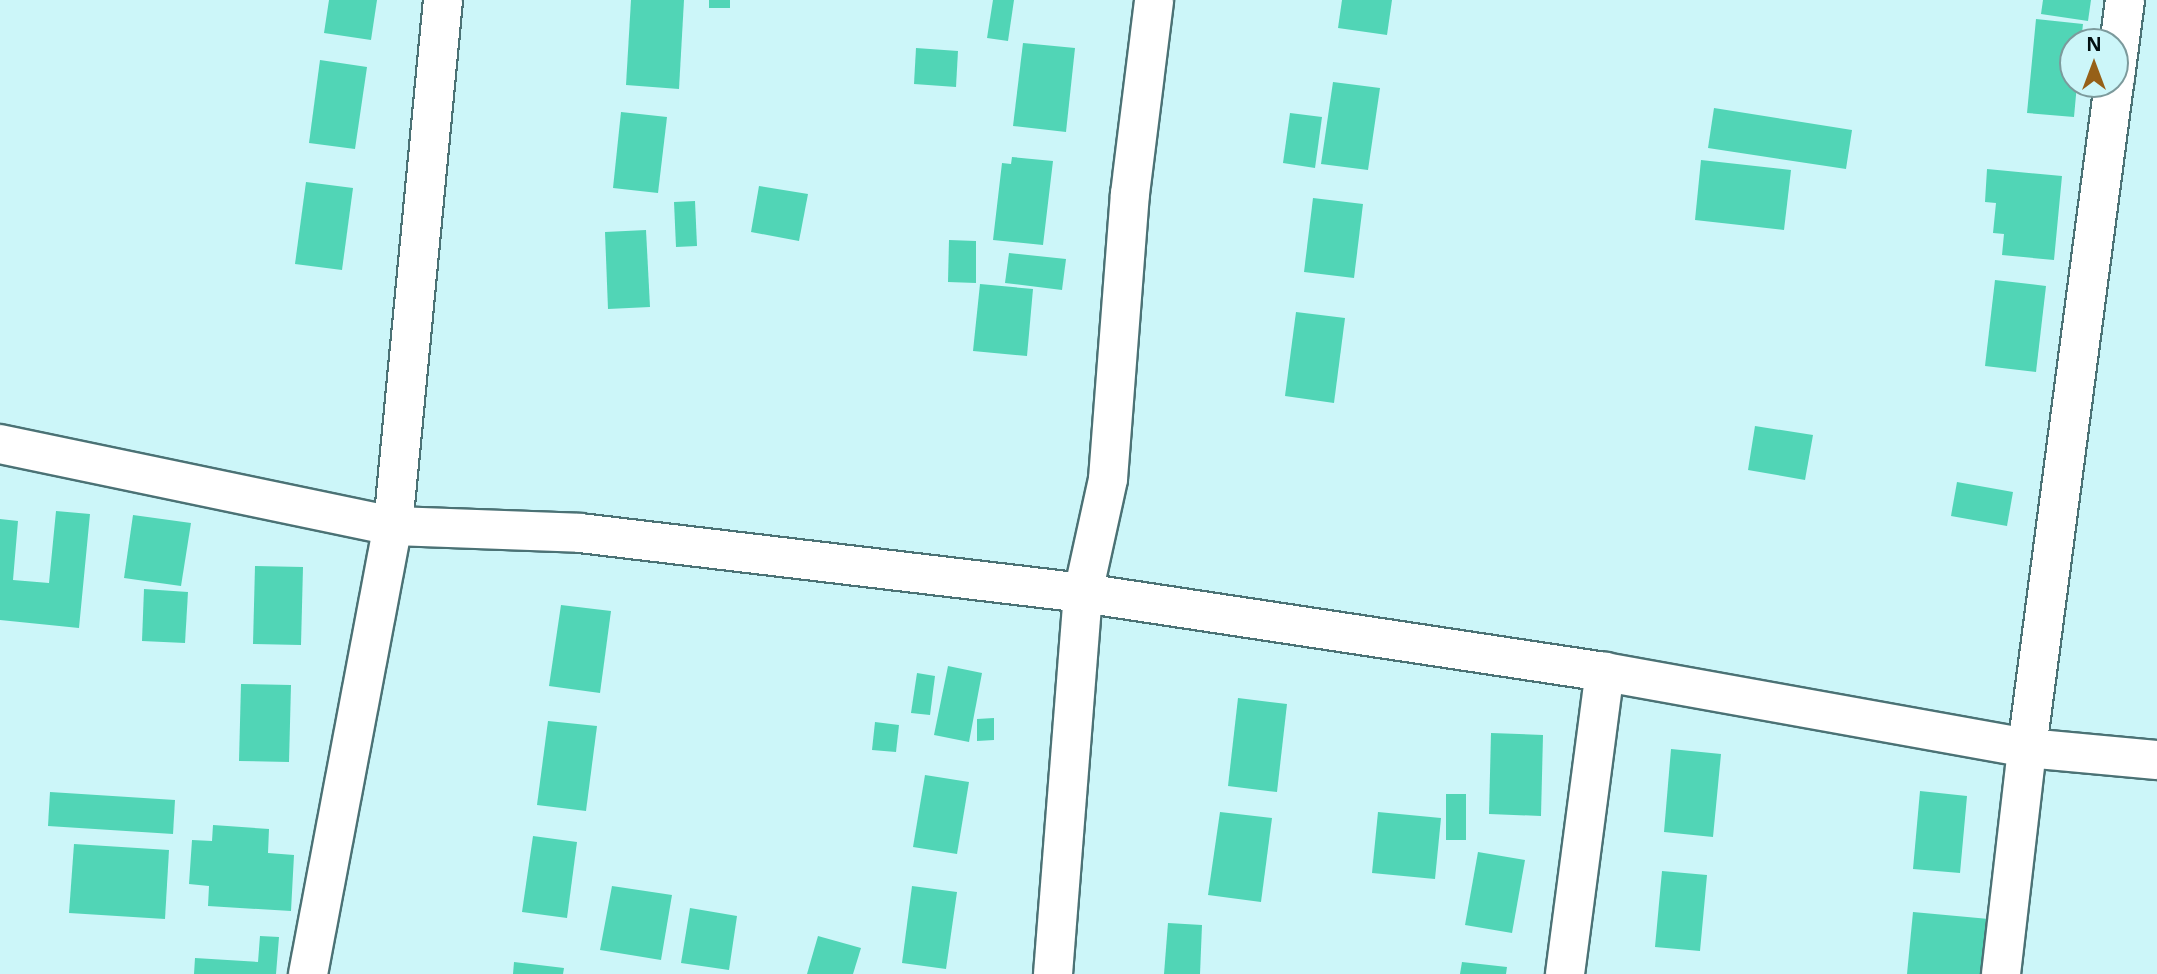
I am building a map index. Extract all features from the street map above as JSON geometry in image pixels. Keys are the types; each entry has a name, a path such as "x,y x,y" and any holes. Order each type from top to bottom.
{"street":[{"path":"308,974 393,526 443,0"},
{"path":"1054,974 1083,593 1108,479 1130,194 1154,0"},
{"path":"2121,28 2125,0"},
{"path":"2001,974 2027,748 2112,98"},
{"path":"0,444 393,526 580,533 1083,593 1605,672 2027,748 2157,760"},
{"path":"1565,974 1605,672"}],"building":[{"path":"329,0 377,0 371,40 324,33"},
{"path":"631,0 684,0 679,89 626,85"},
{"path":"709,0 730,0 730,8 709,8"},
{"path":"993,0 1014,0 1008,41 987,38"},
{"path":"1342,0 1392,0 1387,35 1338,28"},
{"path":"2043,0 2091,0 2088,21 2041,14"},
{"path":"2036,19 2083,24 2083,28 2059,28 2059,98 2076,98 2074,117 2027,113"},
{"path":"1023,43 1075,48 1066,132 1013,126"},
{"path":"916,48 958,51 956,87 914,84"},
{"path":"320,60 367,67 355,149 309,143"},
{"path":"1333,82 1380,88 1368,170 1321,164"},
{"path":"1714,108 1852,130 1846,169 1708,148"},
{"path":"621,112 667,117 658,193 613,188"},
{"path":"1290,113 1322,117 1315,168 1283,163"},
{"path":"1012,157 1053,161 1043,245 993,240 1002,163 1011,164"},
{"path":"1701,160 1791,170 1784,230 1695,220"},
{"path":"1987,169 2062,176 2054,260 2002,255 2004,234 1993,233 1996,203 1985,202"},
{"path":"306,182 353,188 342,270 295,264"},
{"path":"759,186 808,194 799,241 751,232"},
{"path":"1313,198 1363,204 1354,278 1304,272"},
{"path":"695,201 697,246 676,247 674,202"},
{"path":"646,230 650,307 608,309 605,232"},
{"path":"949,240 976,241 976,283 948,282"},
{"path":"1009,253 1066,259 1062,290 1005,283"},
{"path":"1995,280 2046,286 2036,372 1985,366"},
{"path":"980,284 1033,289 1027,356 973,351"},
{"path":"1296,312 1345,318 1334,403 1285,396"},
{"path":"1755,426 1813,435 1805,480 1748,470"},
{"path":"1957,482 2013,492 2007,526 1951,516"},
{"path":"56,511 90,514 79,628 0,620 0,519 18,521 13,580 49,583"},
{"path":"133,515 191,523 181,586 124,578"},
{"path":"255,566 303,567 301,645 253,644"},
{"path":"144,589 188,592 185,643 142,641"},
{"path":"561,605 611,611 600,693 549,686"},
{"path":"948,666 982,673 969,742 934,735"},
{"path":"917,673 935,676 930,715 911,713"},
{"path":"241,684 291,685 289,762 239,761"},
{"path":"1238,698 1287,704 1277,792 1228,786"},
{"path":"994,718 994,740 977,741 977,719"},
{"path":"548,721 597,726 586,811 537,805"},
{"path":"875,722 899,725 896,752 872,750"},
{"path":"1491,733 1543,735 1541,816 1489,814"},
{"path":"1671,749 1721,754 1713,837 1664,832"},
{"path":"925,775 969,782 957,854 913,847"},
{"path":"1920,791 1967,796 1960,873 1913,869"},
{"path":"50,792 175,800 173,834 48,826"},
{"path":"1446,794 1466,794 1466,840 1446,840"},
{"path":"1220,812 1272,818 1261,902 1208,895"},
{"path":"1378,812 1441,818 1435,879 1372,873"},
{"path":"213,825 269,829 268,853 294,855 291,911 208,906 209,886 189,884 192,840 212,841"},
{"path":"533,836 577,842 567,918 522,912"},
{"path":"74,844 169,850 165,919 69,913"},
{"path":"1478,852 1525,860 1512,933 1465,925"},
{"path":"1662,871 1707,875 1700,951 1655,947"},
{"path":"612,886 672,895 661,960 600,950"},
{"path":"912,886 957,892 946,969 902,963"},
{"path":"690,908 737,916 729,970 681,963"},
{"path":"1913,912 1989,919 1984,974 1907,974"},
{"path":"1168,923 1202,925 1200,974 1164,974"},
{"path":"260,936 279,937 276,974 194,974 195,958 258,962"},
{"path":"818,936 861,948 853,974 807,974"},
{"path":"514,962 564,968 563,974 513,974"},
{"path":"1462,962 1507,967 1506,974 1460,974"}]}
